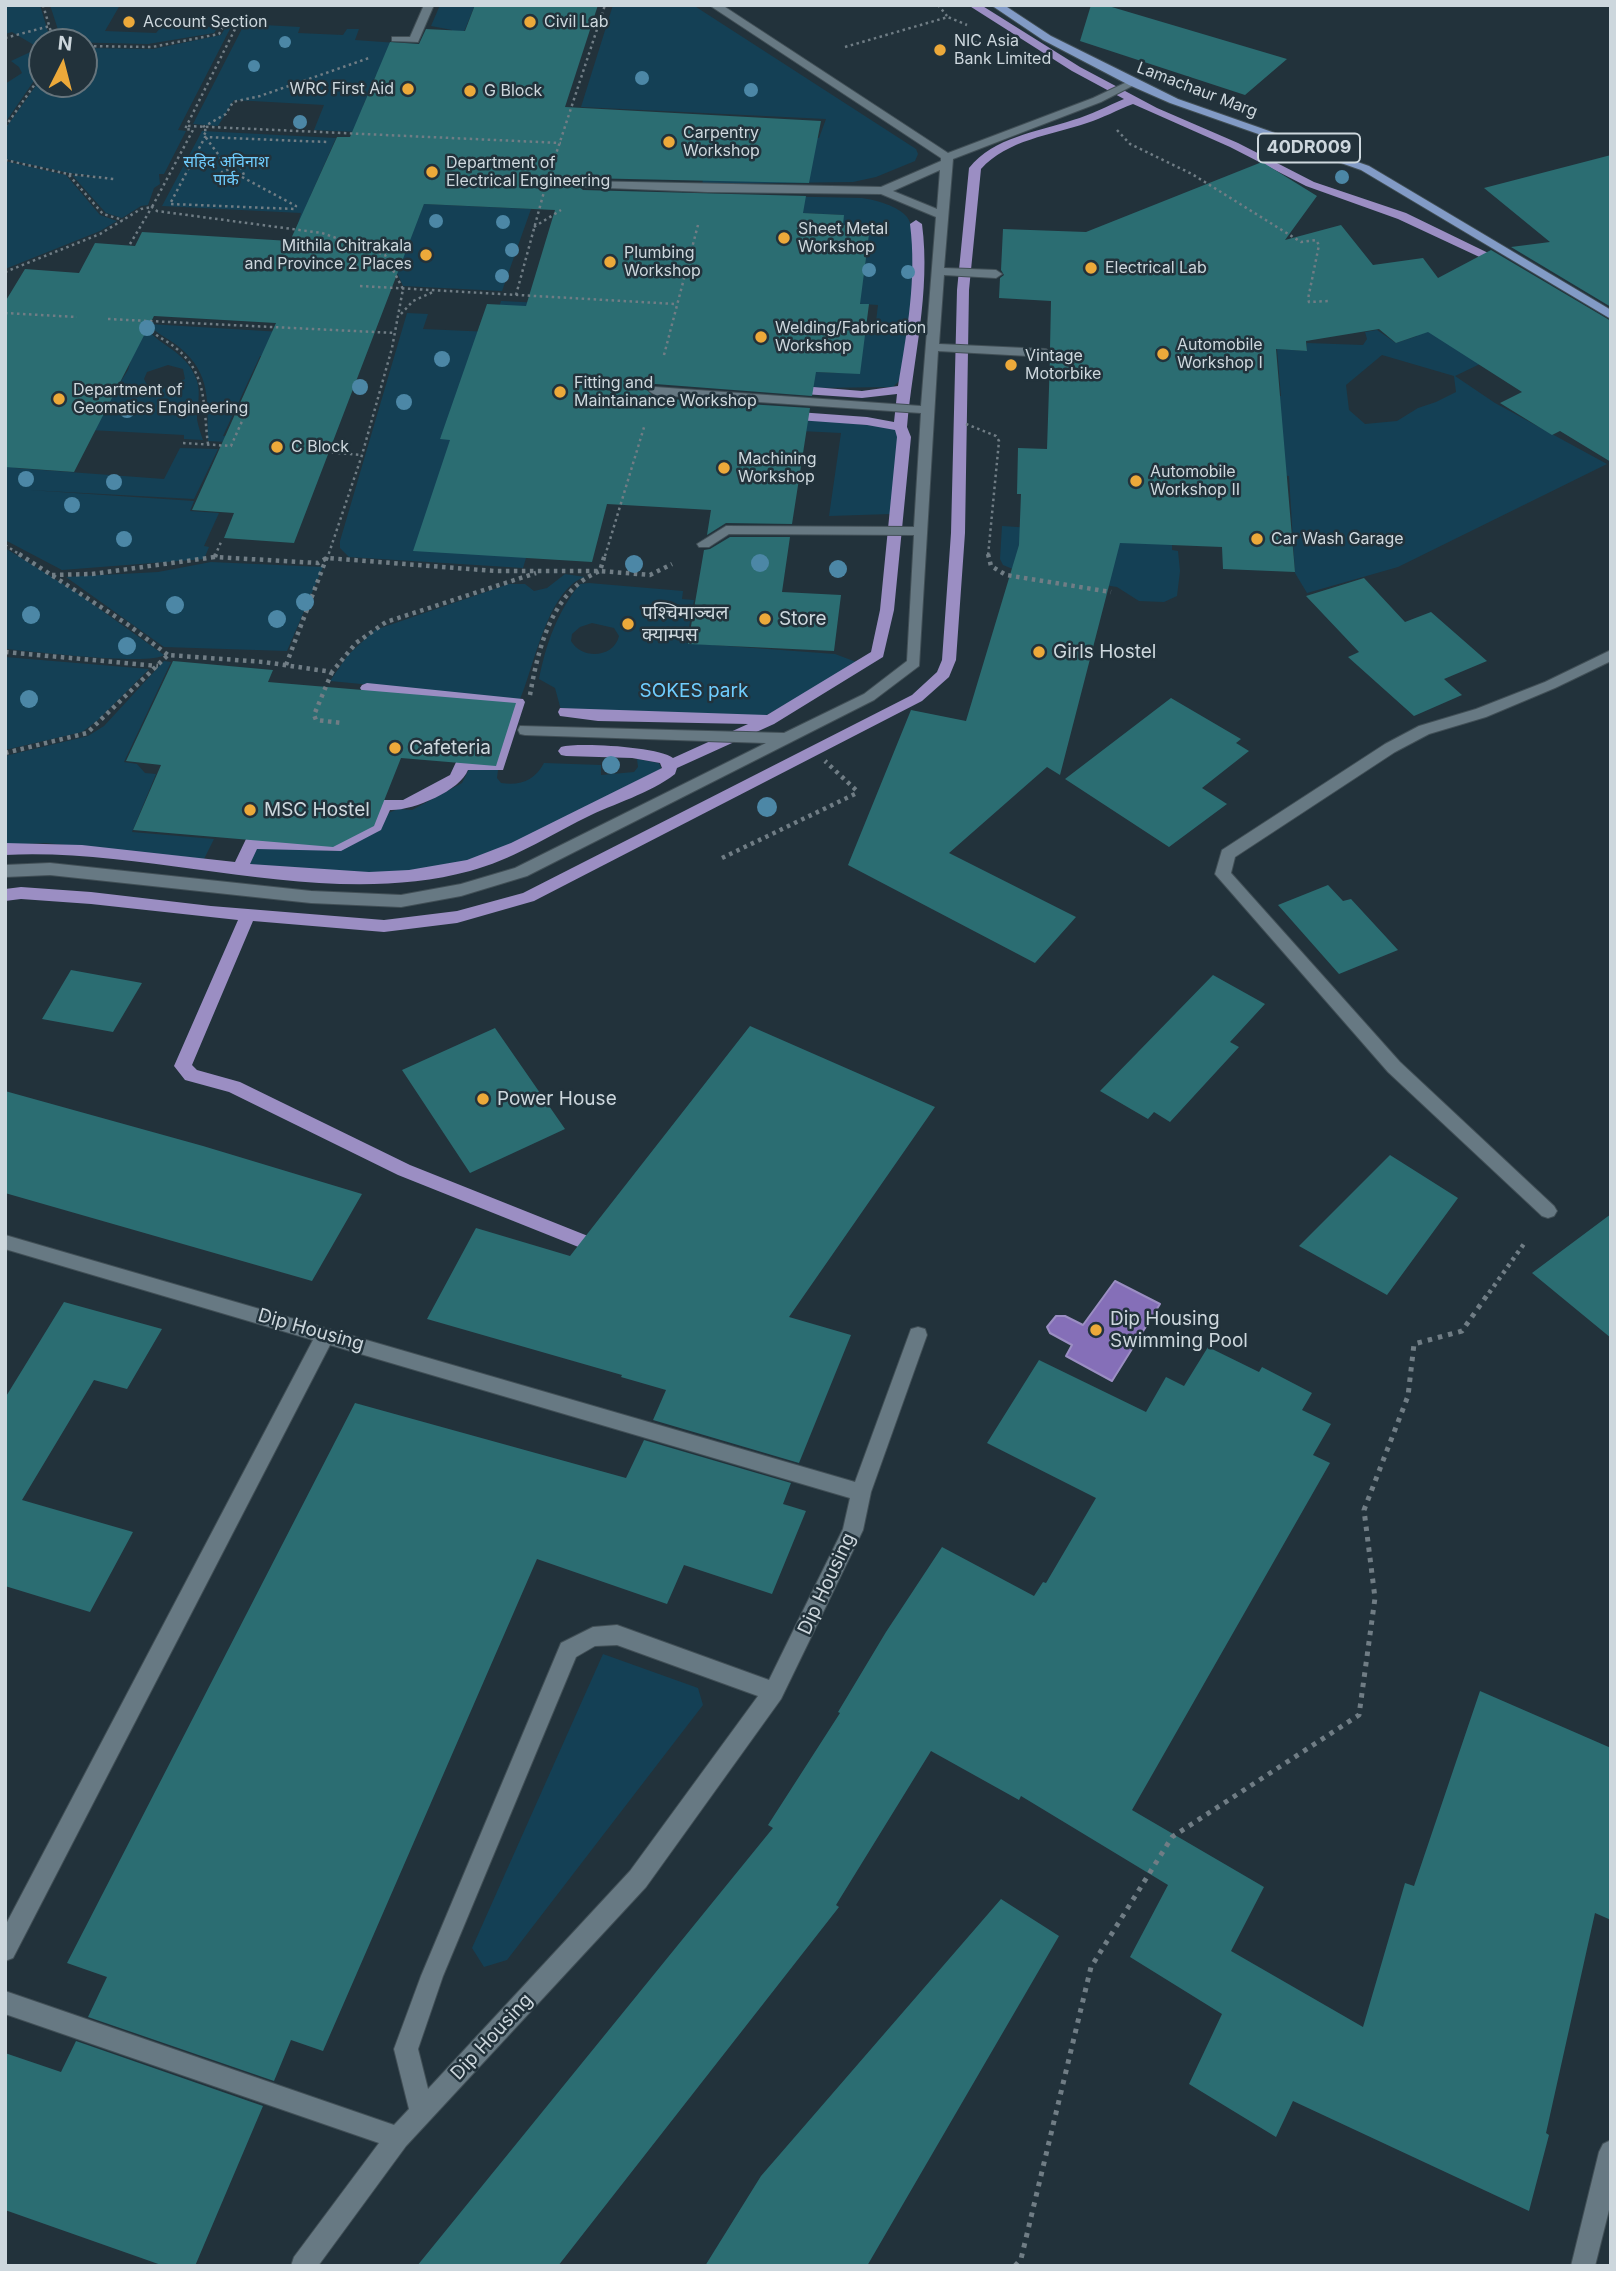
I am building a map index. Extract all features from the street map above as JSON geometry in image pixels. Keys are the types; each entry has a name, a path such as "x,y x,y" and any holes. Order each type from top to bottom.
{"main road":[{"name":"Lamachaur Marg","path":"996,5 1040,34 1133,83 1174,101 1365,168 1611,316"}],"street":[{"path":"396,39 414,40 429,5"},
{"path":"714,5 946,160"},
{"path":"883,191 946,160 1133,83"},
{"path":"5,871 50,869 311,897 401,901 461,890 521,872 787,739 869,697 914,663 946,160"},
{"path":"583,184 707,189 883,191 941,215"},
{"path":"938,271 996,274"},
{"path":"933,347 1046,353"},
{"path":"655,391 928,412"},
{"path":"704,544 726,530 922,530"},
{"path":"1548,1211 1394,1067 1223,874 1228,854 1390,748 1424,730 1481,713 1550,685 1611,655"},
{"path":"525,730 787,739"},
{"name":"Dip Housing","path":"5,1242 861,1492 853,1530 774,1692 638,1879 398,2138 303,2266"},
{"path":"5,1950 326,1334"},
{"path":"861,1492 918,1335"},
{"path":"422,2113 406,2049 432,1976 568,1650 593,1637 617,1635 774,1692"},
{"path":"5,2002 398,2138"},
{"path":"1583,2266 1611,2152"}],"path":[{"path":"5,38 50,26 43,5"},
{"path":"552,166 605,5"},
{"path":"938,5 948,17"},
{"path":"845,48 948,17 958,20 985,38"},
{"path":"98,46 152,47 190,41 219,34 228,18 240,19 185,129 207,130 170,204 295,209 296,206 242,177"},
{"path":"963,47 985,38 1017,38 1040,34"},
{"path":"202,127 226,114 233,102 260,96 398,49 414,40"},
{"path":"5,127 28,94"},
{"path":"187,126 561,143"},
{"path":"1114,128 1130,144 1192,174 1289,236 1301,242 1318,241 1308,299 1310,302 1329,301"},
{"path":"130,244 193,130"},
{"path":"205,137 327,142"},
{"path":"205,137 229,169"},
{"path":"5,160 68,174 114,180"},
{"path":"229,169 241,169 245,172 242,177 232,180 222,176 222,172 229,169"},
{"path":"68,174 103,214 123,220"},
{"path":"516,295 546,182"},
{"path":"600,572 655,391 707,189"},
{"path":"5,272 100,234 141,209 152,207 157,211 295,227 355,243 385,255 403,289 399,317 362,455 327,558 286,665"},
{"path":"360,286 676,304"},
{"path":"399,317 412,301 437,290"},
{"path":"5,313 78,317"},
{"path":"108,319 395,333"},
{"path":"145,321 153,334 181,352 199,377 203,391 208,444"},
{"path":"183,443 231,446 247,410"},
{"path":"928,412 958,421 996,436 999,440 988,557 991,566 1006,575 1111,592"},
{"path":"314,451 362,455"},
{"path":"215,557 221,542"},
{"path":"52,575 92,573 215,557 318,563 327,558 537,573 600,572 650,575 694,553 704,544"},
{"path":"5,545 127,624 168,655 286,665 332,672"},
{"path":"525,730 533,675 545,637 565,597 581,579 600,572"},
{"path":"342,723 316,720 314,715 332,672 342,656 368,632 386,622 537,573"},
{"path":"5,652 158,666"},
{"path":"5,753 87,733 168,655"},
{"path":"722,858 855,794 852,783 824,760"},
{"path":"1015,2266 1021,2259 1091,1967 1172,1837 1359,1715 1375,1598 1364,1510 1408,1396 1414,1344 1462,1331 1548,1211"}],"green space":[{"path":"5,5 40,5 47,28 28,28 28,41 12,32 5,34"},
{"path":"50,5 120,5 105,31 156,33 162,26 218,27 214,33 148,44 98,43 98,28 57,28"},
{"path":"440,5 475,5 461,39 452,38 452,30 431,26"},
{"path":"613,5 693,5 916,149 918,154 915,161 876,177 853,182 702,184 704,175 775,136 819,138 826,119 581,107"},
{"path":"247,19 266,20 264,25 300,27 298,33 343,35 347,29 359,29 355,40 397,43 398,76 376,75 363,106 426,135 314,130 324,105 234,100 218,126 193,124"},
{"path":"227,25 232,25 178,130 186,131 164,174 159,174 160,184 154,188 148,205 141,206 122,218 106,213 72,175 114,179 69,173 5,159 5,129 28,97 98,98 98,48 153,49 221,35"},
{"path":"28,53 28,89 5,123 5,84 22,73 11,61"},
{"name":"सहिद अविनाश पार्क","path":"202,131 336,138 310,197 378,201 418,219 424,204 531,209 502,291 403,286 393,264 297,227 301,213 162,206"},
{"path":"5,161 66,175 100,215 117,221 100,231 5,269"},
{"path":"727,195 862,198 892,207 907,217 914,248 912,295 900,380 893,387 813,388 773,370 837,373 846,329 875,330 878,305 848,303 867,249 870,227 843,225 843,215 707,208"},
{"path":"501,301 666,309 440,438 469,441 526,558 523,568 349,557 340,548 340,541 407,313 428,314 423,329 491,332"},
{"path":"142,323 192,370 198,386 197,419 203,440 184,439 184,435 90,430 128,370","holes":["168,365 183,369 185,379 167,388 147,385 144,379 147,372"]},
{"path":"149,324 282,332 325,359 260,356 223,436 248,437 246,443 208,441 206,390 197,368 190,357"},
{"path":"1403,325 1542,334 1455,376 1495,403 1607,464 1398,567 1307,593 1295,573 1289,476 1243,472 1263,396 1281,396 1277,349 1307,351 1307,343 1363,345 1367,339 1365,332 1377,330 1396,343 1417,336","holes":["1382,355 1454,376 1456,392 1418,408 1397,421 1365,424 1349,410 1346,385"]},
{"path":"764,415 899,428 891,514 829,516 841,433 740,428"},
{"path":"5,446 15,468 164,479 180,448 218,449 194,499 29,490 194,501 190,511 219,513 204,546 209,547 204,559 62,570 5,540"},
{"path":"1002,526 1172,537 1172,550 1178,551 1180,571 1177,596 1164,602 1139,601 1117,587 1020,572 1003,565 1000,559"},
{"path":"5,548 76,592 164,655 137,659 5,649"},
{"path":"211,562 323,567 287,651 164,647 66,577 158,572"},
{"path":"565,574 585,577 572,584 551,613 519,702 381,689 372,685 330,681 348,655 375,630 509,584 525,584 534,591 547,588"},
{"name":"SOKES park","path":"580,584 683,591 682,599 694,600 686,643 835,654 859,663 765,716 561,710 555,688 539,679 554,629","holes":["592,623 614,628 619,636 611,649 605,652 590,654 576,647 571,641 572,634 580,627"]},
{"path":"5,657 149,669 97,721 82,732 5,750"},
{"path":"164,661 171,662 124,762 137,764 145,773 156,774 132,832 214,839 204,859 46,843 5,845 5,756 88,736 104,726"},
{"path":"637,759 659,763 661,768 634,787 570,815 495,854 468,862 406,872 372,874 305,873 246,867 255,846 335,851 376,829 386,814 398,809 412,810 462,783 469,769 498,770 497,778 501,783 515,784 532,778 544,763 601,765 601,775 634,772 638,767"},
{"path":"603,1654 698,1688 703,1705 507,1960 484,1967 472,1948"}],"shaded area":[{"name":"Dip Housing Swimming Pool","path":"1115,1281 1160,1304 1112,1381 1066,1356 1072,1345 1050,1333 1047,1327 1056,1316 1065,1316 1083,1325"}],"building":[{"path":"475,5 598,5 565,107 821,121 809,183 583,178 575,183 583,190 806,196 803,213 844,215 843,225 870,227 860,304 869,304 860,374 816,372 812,396 655,384 647,390 655,398 810,408 792,524 726,523 707,535 711,510 607,504 592,562 413,551 450,440 440,439 487,304 526,306 555,210 424,204 294,543 224,538 234,513 192,510 276,323 154,316 74,472 5,467 5,302 25,269 79,273 95,243 135,246 142,232 290,241 337,137 350,137 390,42 419,44 426,29 465,31"},
{"path":"1091,5 1105,5 1287,59 1245,95 1080,41"},
{"path":"1611,155 1611,307 1511,247 1550,242 1484,188"},
{"path":"1262,162 1317,196 1285,240 1341,225 1373,265 1423,258 1438,278 1491,250 1611,321 1611,462 1560,431 1552,435 1500,403 1522,392 1428,332 1396,343 1379,329 1306,341 1307,351 1276,349 1295,572 1223,569 1222,547 1120,543 1060,775 1047,767 949,853 1076,917 1035,963 848,865 911,710 966,721 1019,545 1021,494 1017,494 1018,448 1047,449 1050,358 1054,354 1050,348 1051,301 999,298 1000,278 1004,275 1001,270 1003,229 1086,232"},
{"name":"Store","path":"730,537 790,537 782,592 841,595 834,651 688,644 704,550"},
{"path":"1364,578 1405,622 1431,612 1487,661 1444,679 1462,695 1414,716 1348,657 1359,652 1306,596"},
{"path":"173,661 273,670 268,682 516,703 496,766 401,758 374,826 333,847 133,830 161,765 126,761"},
{"path":"1171,698 1241,739 1236,743 1249,751 1202,788 1227,804 1169,847 1065,779"},
{"path":"1328,885 1343,901 1351,899 1398,950 1339,974 1278,905"},
{"path":"71,970 142,983 113,1032 42,1019"},
{"path":"1213,975 1265,1004 1230,1042 1239,1047 1170,1122 1154,1112 1148,1119 1100,1091"},
{"path":"750,1026 935,1107 789,1317 851,1335 799,1463 653,1420 666,1390 427,1319 476,1228 570,1256"},
{"name":"Power House","path":"495,1028 565,1129 470,1173 402,1070"},
{"path":"5,1091 362,1194 312,1281 5,1193"},
{"path":"1390,1155 1458,1198 1387,1295 1299,1246"},
{"path":"1611,1214 1611,1338 1532,1273"},
{"path":"64,1302 162,1329 127,1389 94,1380 22,1500 133,1532 90,1612 5,1586 5,1398"},
{"path":"1208,1347 1259,1372 1262,1367 1312,1393 1302,1410 1331,1424 1313,1455 1330,1463 1132,1810 1264,1887 1231,1951 1363,2027 1405,1883 1414,1886 1480,1691 1611,1748 1611,1920 1595,1913 1546,2133 1549,2135 1529,2211 1293,2101 1276,2137 1189,2084 1222,2014 1130,1957 1168,1885 1021,1796 1019,1800 931,1751 836,1905 839,1907 558,2266 417,2266 773,1828 768,1825 840,1713 838,1712 886,1632 942,1547 1034,1596 1043,1582 1046,1583 1096,1498 987,1443 1039,1360 1146,1412 1166,1377 1184,1386"},
{"path":"355,1403 626,1478 644,1440 791,1483 783,1504 806,1511 772,1594 684,1565 667,1604 537,1559 323,2051 291,2040 274,2081 88,2017 107,1977 67,1963"},
{"path":"1001,1899 1059,1936 867,2266 705,2266 761,2176"},
{"path":"76,2041 263,2106 195,2266 164,2266 5,2210 5,2053 61,2072"}],"waterway":[{"path":"973,5 1076,69 1153,110 1234,145 1310,184 1402,216 1507,265"},
{"path":"5,895 21,893 91,898 211,912 384,926 457,917 528,897 917,698 944,674 949,660 958,533 963,290 975,168 984,158 1010,143 1088,119 1133,100"},
{"path":"904,388 915,321 919,248 916,224"},
{"path":"789,389 862,395 904,388"},
{"path":"900,427 904,388"},
{"path":"784,415 867,421 900,427"},
{"path":"670,765 769,720 878,654 887,610 904,437 900,427"},
{"path":"240,869 252,843 335,847 375,826 385,804 405,805 457,778 462,764 498,766 518,702 367,688"},
{"path":"565,712 598,716 764,719"},
{"path":"5,849 82,851 328,877 409,875 449,870 485,861 653,781 670,770 666,759 632,753 566,751"},
{"path":"248,915 183,1066 191,1075 234,1087 404,1170 602,1249"}],"place":[{"name":"Account Section","path":"129,22"},
{"name":"Civil Lab","path":"530,22"},
{"name":"NIC Asia Bank Limited","path":"940,50"},
{"name":"WRC First Aid","path":"408,89"},
{"name":"G Block","path":"470,91"},
{"name":"Carpentry Workshop","path":"669,142"},
{"name":"Department of Electrical Engineering","path":"432,172"},
{"name":"Sheet Metal Workshop","path":"784,238"},
{"name":"Mithila Chitrakala and Province 2 Places","path":"426,255"},
{"name":"Plumbing Workshop","path":"610,262"},
{"name":"Electrical Lab","path":"1091,268"},
{"name":"Welding/Fabrication Workshop","path":"761,337"},
{"name":"Automobile Workshop I","path":"1163,354"},
{"name":"Vintage Motorbike","path":"1011,365"},
{"name":"Fitting and Maintainance Workshop","path":"560,392"},
{"name":"Department of Geomatics Engineering","path":"59,399"},
{"name":"C Block","path":"277,447"},
{"name":"Machining Workshop","path":"724,468"},
{"name":"Automobile Workshop II","path":"1136,481"},
{"name":"Car Wash Garage","path":"1257,539"},
{"name":"Store","path":"765,619"},
{"name":"पश्‍चिमाञ्‍चल क्याम्पस","path":"628,624"},
{"name":"Girls Hostel","path":"1039,652"},
{"name":"Cafeteria","path":"395,748"},
{"name":"MSC Hostel","path":"250,810"},
{"name":"Power House","path":"483,1099"},
{"name":"Dip Housing Swimming Pool","path":"1096,1330"}]}
